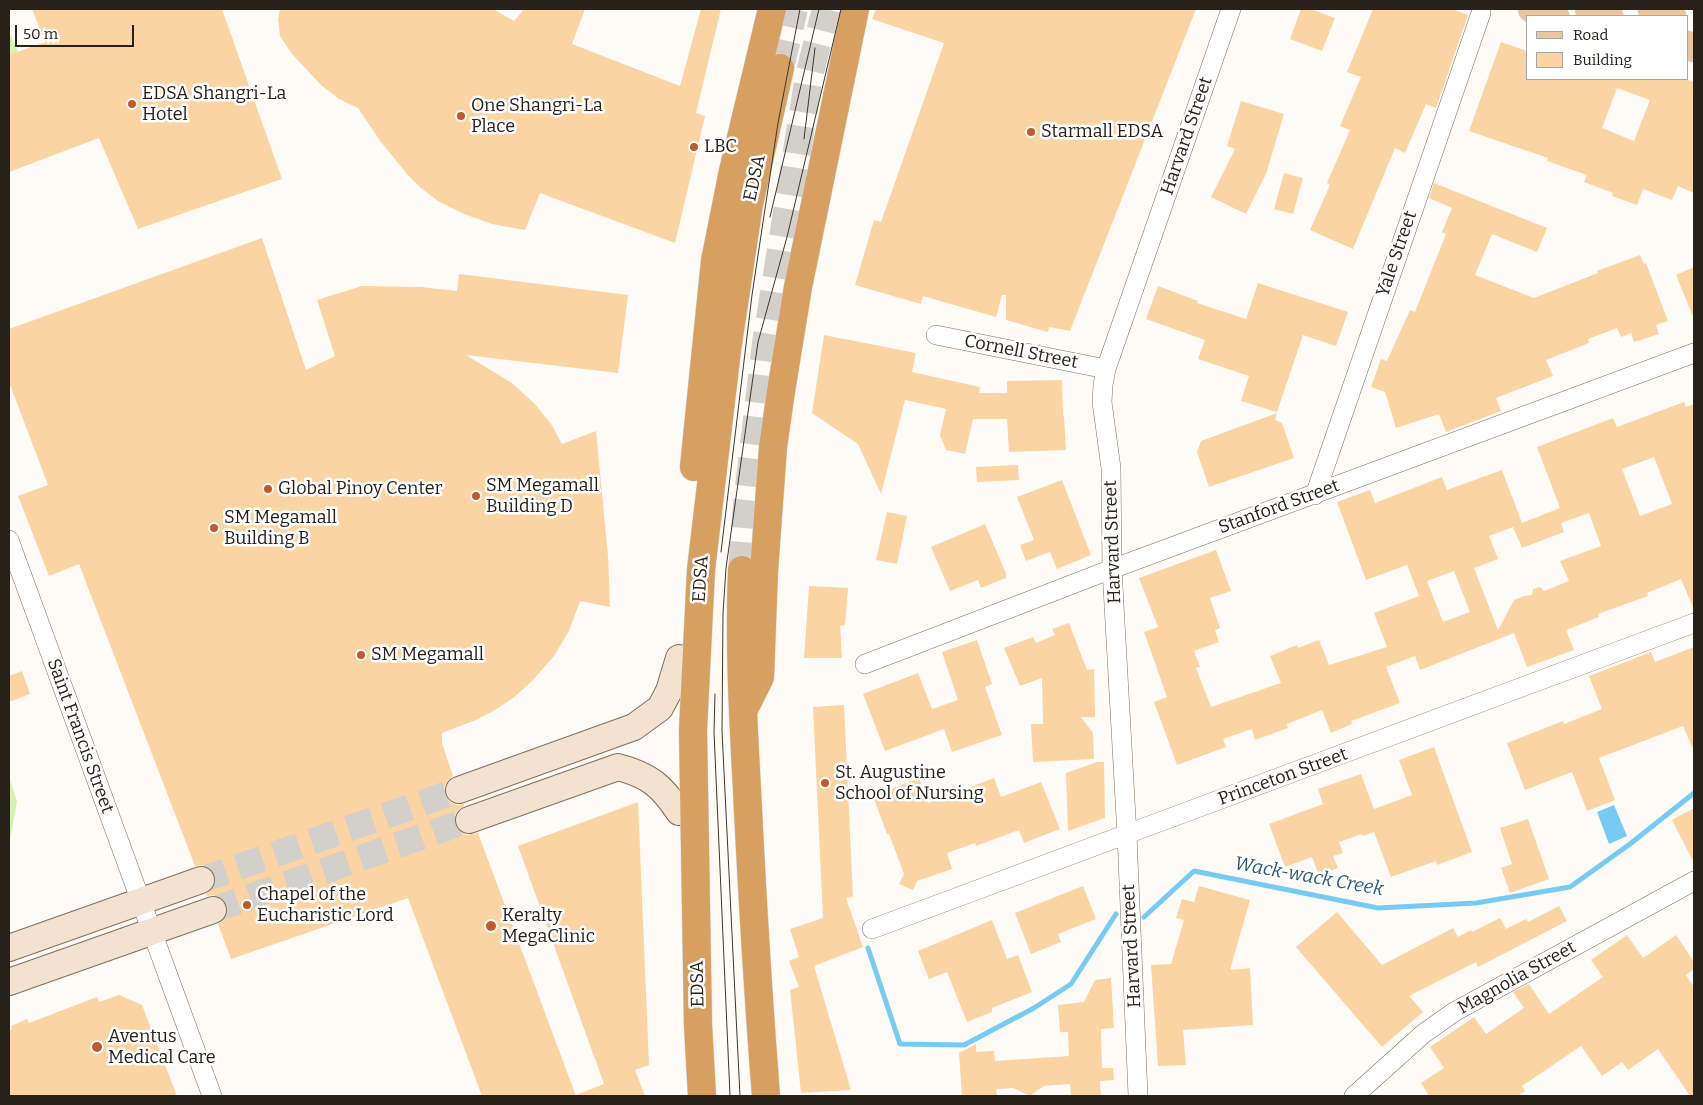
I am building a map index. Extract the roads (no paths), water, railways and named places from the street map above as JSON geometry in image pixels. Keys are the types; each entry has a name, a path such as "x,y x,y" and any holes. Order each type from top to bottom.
{"highway":[{"path":"696,848 680,812 679,658 695,456 714,261 732,171 772,9"},
{"path":"743,711 760,677 764,572 773,447 781,391 798,287 855,9"},
{"name":"EDSA","path":"702,1096 698,1025 693,730 701,570 727,350 749,204 780,68"},
{"path":"742,570 740,615 743,711 753,915 766,1096"}],"main road":[{"path":"1532,9 1552,15"},
{"path":"1589,9 1606,15"},
{"path":"1652,9 1669,15"},
{"path":"1685,9 1694,14"},
{"path":"459,790 634,727 660,708 669,691 679,658"},
{"path":"469,820 618,767 626,757 624,744 619,740 606,737"},
{"path":"618,767 636,772 651,780 667,794 680,812"},
{"path":"9,982 145,914 201,880"},
{"path":"9,948 145,914 212,910"},
{"path":"9,957 145,914"}],"street":[{"name":"Harvard Street","path":"1138,1096 1127,835 1112,569 1111,468 1102,402 1106,369 1231,9"},
{"name":"Yale Street","path":"1314,494 1481,13"},
{"name":"Cornell Street","path":"936,335 1106,369"},
{"name":"Stanford Street","path":"865,664 1112,569 1694,353"},
{"name":"Saint Francis Street","path":"9,540 212,1096"},
{"name":"Princeton Street","path":"872,929 1694,623"},
{"name":"Magnolia Street","path":"1354,1096 1423,1034 1454,1012 1694,881"}],"water":[{"path":"1614,805 1627,836 1609,844 1597,812"}],"waterway":[{"name":"Wack-wack Creek","path":"1144,917 1194,871 1378,908 1476,903 1570,887 1630,844 1694,793"},
{"name":"Wack-wack Creek","path":"868,948 900,1044 964,1045 1034,1008 1071,984 1116,914"}],"tunnel":[{"path":"780,68 794,9"},
{"path":"742,570 747,504 766,343 809,76 826,9"},
{"path":"201,880 459,790"},
{"path":"213,910 469,820"}],"tram line":[{"path":"721,552 752,295 778,123 800,9"},
{"path":"770,217 819,9"},
{"path":"740,1096 722,731 723,613 726,568 758,342 787,237 841,9"},
{"path":"804,139 815,48"},
{"path":"715,694 714,732 730,1096"}],"place":[{"name":"EDSA Shangri-La Hotel","path":"132,104"},
{"name":"One Shangri-La Place","path":"461,116"},
{"name":"Starmall EDSA","path":"1031,132"},
{"name":"LBC","path":"694,147"},
{"name":"Global Pinoy Center","path":"268,489"},
{"name":"SM Megamall Building D","path":"476,496"},
{"name":"SM Megamall Building B","path":"214,528"},
{"name":"SM Megamall","path":"361,655"},
{"name":"St. Augustine School of Nursing","path":"825,783"},
{"name":"Chapel of the Eucharistic Lord","path":"247,905"},
{"name":"Keralty MegaClinic","path":"491,926"},
{"name":"Aventus Medical Care","path":"97,1047"}]}
